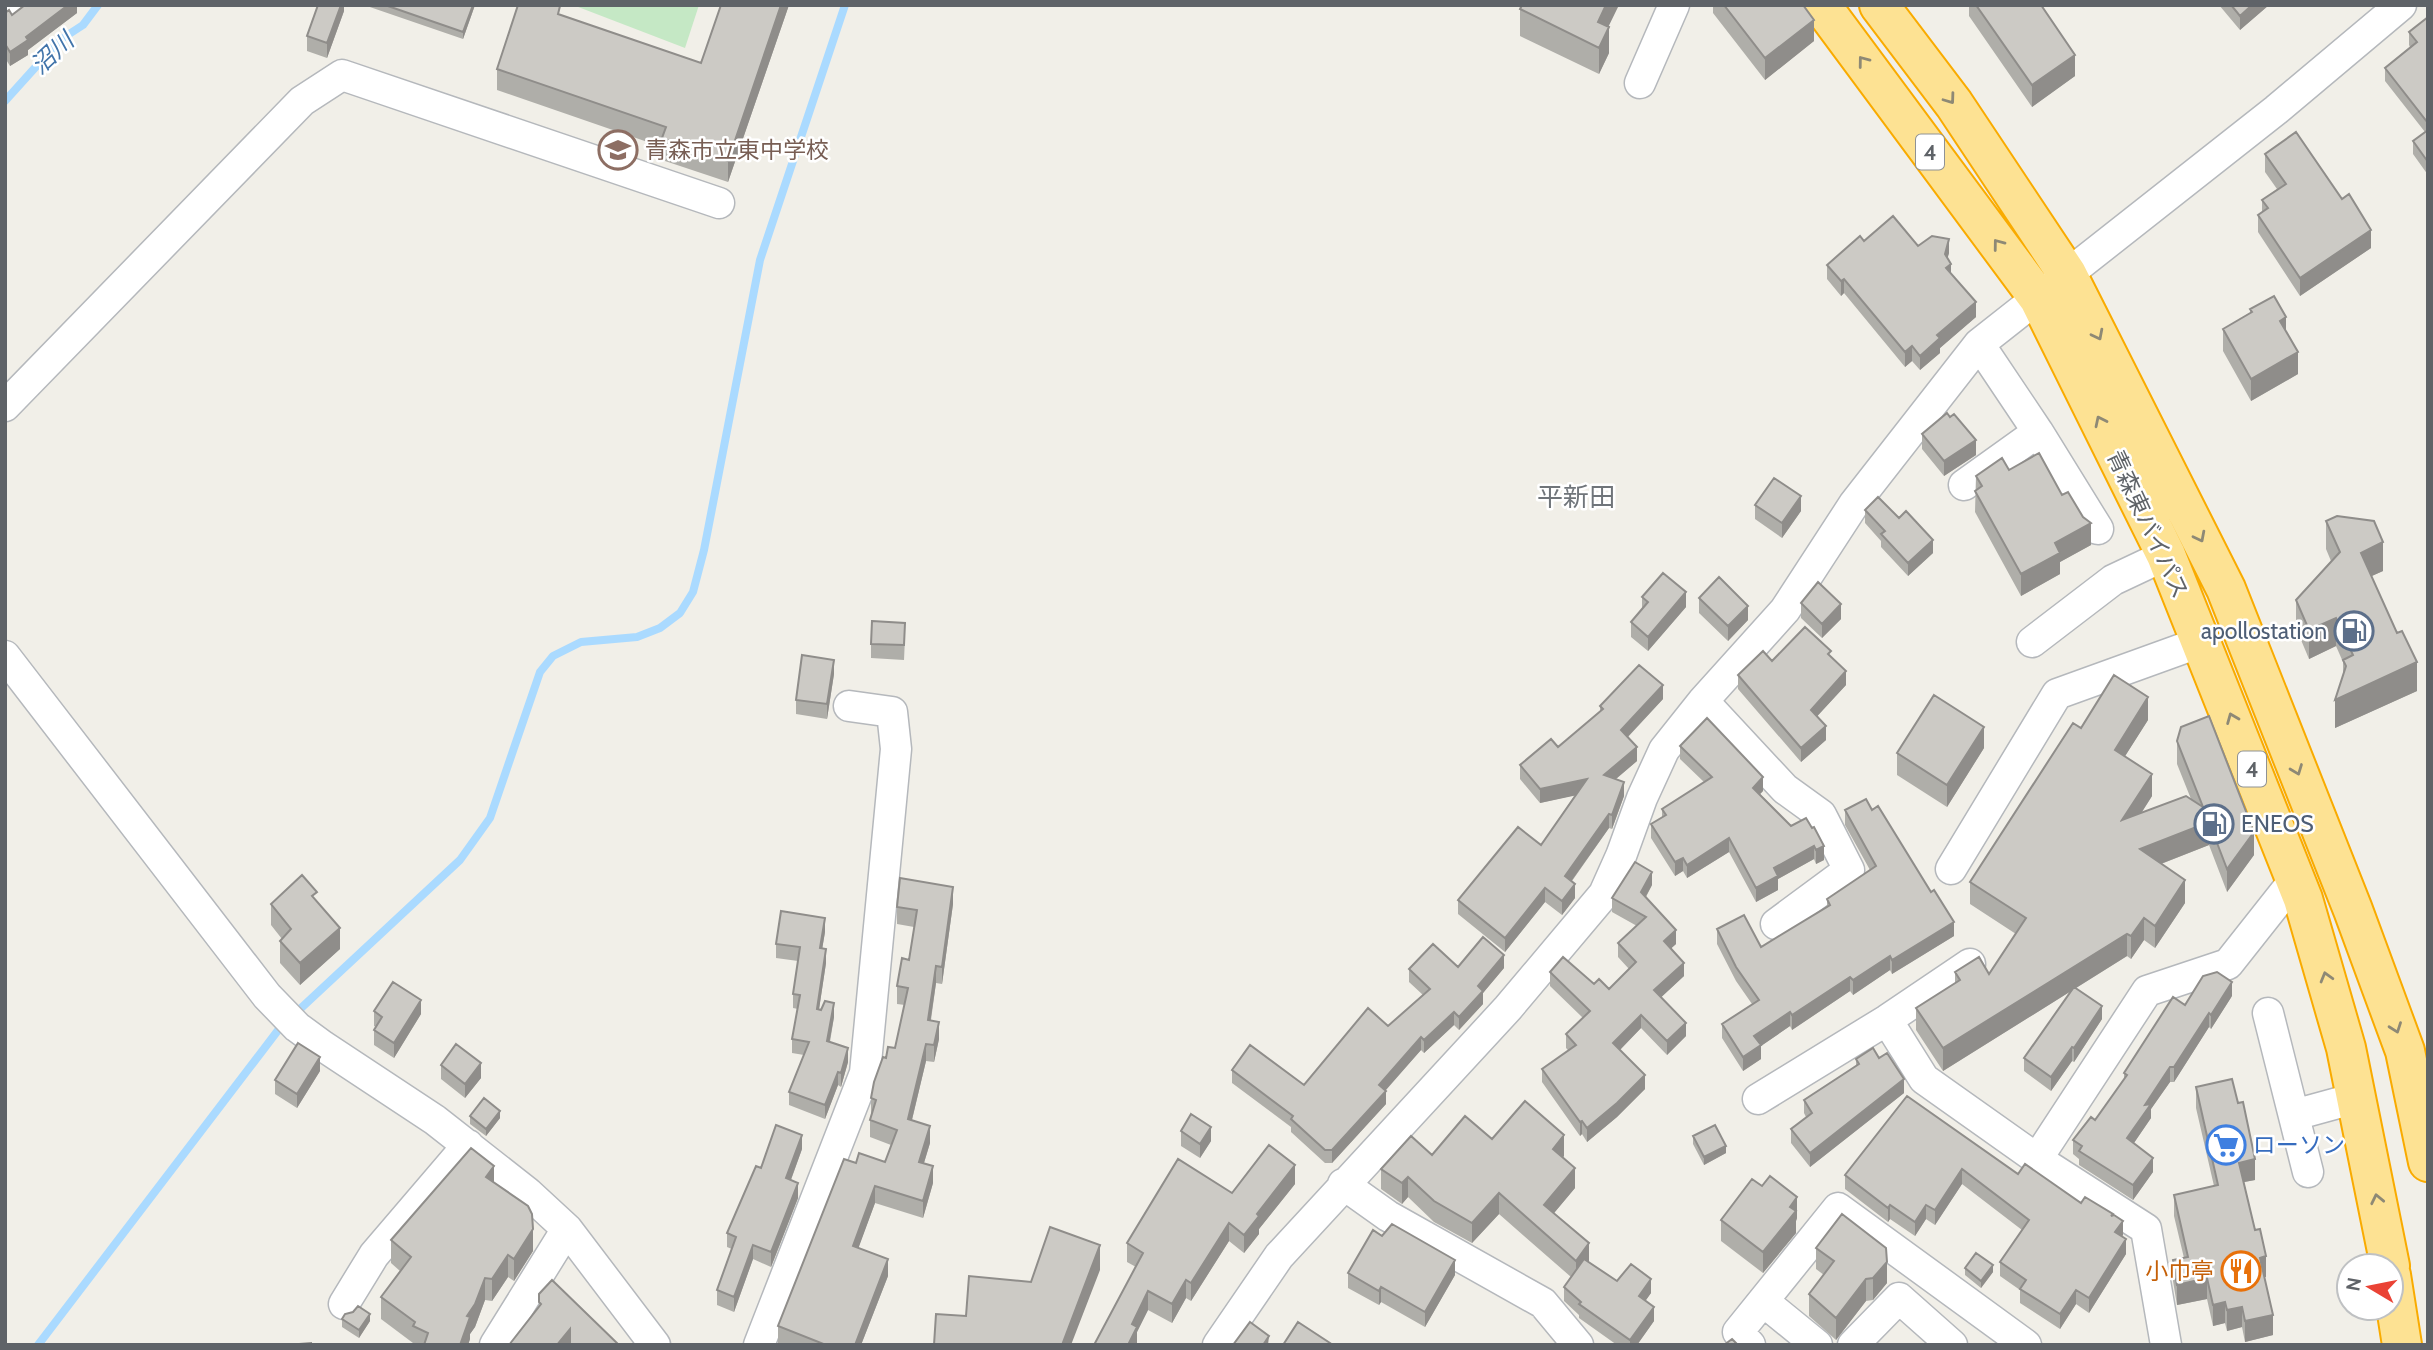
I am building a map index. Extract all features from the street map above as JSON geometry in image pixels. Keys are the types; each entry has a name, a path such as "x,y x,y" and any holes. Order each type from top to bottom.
{"highway":[{"name":"青森東バイパス","path":"1821,5 2039,299 2166,555 2295,878 2346,1048 2387,1252"},
{"name":"青森東バイパス","path":"1879,5 1954,104 2067,274 2226,589 2353,910 2405,1051 2428,1162"},
{"path":"2398,1322 2402,1345"}],"street":[{"path":"1640,83 1674,5"},
{"path":"1218,1345 1279,1256 1508,1008 1604,894 1664,750 1703,701 1785,610 1854,504 1979,344 2265,118 2401,5"},
{"path":"5,406 302,101 342,75 719,203"},
{"path":"1979,344 2098,529"},
{"path":"1964,485 2038,432"},
{"path":"2032,642 2113,580 2166,555"},
{"path":"1951,869 2057,694 2201,642"},
{"path":"5,656 267,996 297,1027 435,1120 528,1193 567,1229 655,1345"},
{"path":"1703,701 1785,789 1821,815 1849,870 1776,924"},
{"path":"759,1345 865,1073 896,749 892,712 849,706"},
{"path":"2037,1159 2147,991 2228,964 2295,878"},
{"path":"1758,1099 1887,1020 1969,964"},
{"path":"2267,1013 2308,1172"},
{"path":"1887,1020 1924,1079 2037,1159 2146,1230 2167,1345"},
{"path":"2294,1115 2356,1098"},
{"path":"344,1304 374,1255 468,1145"},
{"path":"1343,1184 1388,1216 1543,1303 1578,1345"},
{"path":"1750,1345 1738,1332 1838,1208 2026,1345"},
{"path":"495,1345 567,1229"},
{"path":"1853,1345 1899,1298 1952,1345"},
{"path":"1763,1301 1816,1345"}],"green space":[{"path":"573,5 699,5 685,48"}],"building":[{"path":"25,5 68,5 10,52 5,44 5,13 9,10 12,15"},
{"path":"318,5 341,5 327,43 307,36"},
{"path":"385,5 473,5 463,32"},
{"path":"518,5 558,5 558,14 701,63 721,5 781,5 728,161 662,138 666,127 497,69"},
{"path":"1522,5 1606,5 1598,22 1609,27 1599,48 1520,9"},
{"path":"1724,5 1803,5 1814,20 1765,58"},
{"path":"1976,5 2041,5 2075,55 2032,85"},
{"path":"2231,5 2252,5 2240,16"},
{"path":"2428,17 2428,123 2385,68 2417,42 2409,32"},
{"path":"2428,130 2428,162 2413,141"},
{"path":"2296,132 2342,199 2349,194 2371,230 2300,278 2258,215 2268,208 2262,200 2286,184 2265,154"},
{"path":"1893,216 1918,246 1932,236 1949,239 1945,254 1951,264 1946,268 1976,302 1937,335 1940,338 1920,356 1912,346 1905,352 1844,279 1841,281 1827,265 1860,236 1864,241"},
{"path":"2274,296 2286,317 2280,321 2298,352 2251,379 2223,329 2252,312 2250,309"},
{"path":"1947,413 1950,417 1954,414 1976,440 1944,461 1922,434"},
{"path":"2039,453 2062,495 2068,492 2083,517 2091,523 2055,543 2060,553 2021,574 1975,491 1982,486 1976,476 2002,458 2009,470"},
{"path":"1774,478 1801,496 1782,523 1755,505"},
{"path":"1878,497 1899,518 1906,511 1933,540 1908,563 1881,534 1885,531 1865,510"},
{"path":"2337,516 2374,521 2383,542 2361,553 2397,633 2402,631 2417,662 2335,700 2346,666 2343,660 2353,655 2336,618 2309,630 2296,600 2340,552 2326,521"},
{"path":"1663,573 1686,592 1648,637 1631,622 1648,602 1642,597"},
{"path":"1719,577 1748,606 1728,626 1699,598"},
{"path":"1818,582 1841,604 1822,624 1801,603"},
{"path":"872,621 905,623 904,645 871,644"},
{"path":"1805,627 1831,651 1828,654 1846,671 1811,710 1826,726 1801,748 1738,675 1763,651 1772,661"},
{"path":"802,655 834,660 827,704 796,700"},
{"path":"1639,665 1663,685 1621,730 1637,747 1604,775 1624,782 1612,815 1609,814 1565,876 1575,884 1562,901 1545,888 1505,938 1458,900 1518,827 1541,845 1587,779 1540,789 1520,765 1551,739 1558,747 1603,709 1600,706"},
{"path":"2114,675 2148,697 2115,750 2152,774 2122,820 2186,796 2203,807 2177,741 2181,727 2209,716 2254,832 2227,869 2209,822 2140,849 2185,880 2155,926 2144,918 2131,936 2127,934 1943,1048 1916,1008 1960,980 1955,972 1979,957 1989,974 2026,918 1970,882 2073,723 2081,728"},
{"path":"1934,695 1984,727 1947,785 1897,753"},
{"path":"1707,718 1763,777 1753,788 1791,826 1806,818 1824,846 1816,850 1814,846 1774,868 1778,876 1756,888 1729,838 1687,865 1683,858 1675,862 1651,824 1666,815 1662,809 1712,777 1680,746"},
{"path":"1866,799 1872,810 1878,806 1931,892 1934,890 1954,922 1892,960 1890,956 1853,980 1850,977 1792,1015 1790,1012 1754,1036 1761,1045 1743,1057 1722,1024 1759,1000 1736,967 1717,929 1744,915 1761,947 1830,905 1827,899 1876,866 1845,810"},
{"path":"1635,862 1652,872 1641,892 1676,930 1664,941 1684,963 1654,990 1686,1023 1667,1041 1641,1015 1613,1043 1645,1075 1587,1128 1542,1069 1576,1045 1566,1034 1590,1011 1550,972 1563,957 1594,984 1599,979 1609,989 1636,962 1618,943 1646,917 1612,898"},
{"path":"302,875 317,892 312,896 340,928 300,963 280,941 291,929 271,904"},
{"path":"900,878 953,887 942,967 936,966 928,1020 939,1022 934,1045 926,1044 908,1119 930,1126 919,1162 933,1166 923,1201 875,1186 853,1246 888,1259 855,1345 826,1345 778,1326 844,1159 856,1163 859,1153 885,1162 897,1130 870,1120 876,1100 871,1098 874,1082 883,1057 886,1058 888,1047 895,1048 908,988 897,986 902,958 909,960 917,910 897,907"},
{"path":"781,911 825,918 820,948 826,949 817,1009 821,1010 825,1001 834,1003 827,1041 848,1048 841,1073 838,1072 825,1105 789,1092 809,1042 792,1039 800,995 793,994 800,947 776,944"},
{"path":"1483,937 1504,955 1478,986 1483,991 1459,1017 1454,1012 1424,1040 1421,1037 1379,1085 1386,1091 1332,1150 1325,1150 1291,1119 1293,1116 1232,1070 1250,1045 1304,1085 1368,1008 1388,1026 1430,989 1409,969 1433,944 1458,967"},
{"path":"2217,972 2232,982 2174,1067 2170,1067 2145,1105 2151,1104 2127,1138 2153,1158 2133,1185 2079,1151 2082,1146 2073,1140 2091,1117 2095,1120 2127,1075 2124,1073 2173,997 2185,1005 2203,976"},
{"path":"393,982 421,1000 394,1043 374,1030 382,1017 374,1011"},
{"path":"2074,987 2102,1006 2051,1077 2024,1058"},
{"path":"298,1043 320,1057 297,1094 275,1080"},
{"path":"456,1044 481,1063 465,1084 441,1065"},
{"path":"1873,1048 1879,1058 1887,1053 1904,1079 1810,1153 1791,1129 1812,1113 1804,1100 1859,1064 1856,1059"},
{"path":"2232,1079 2238,1103 2243,1102 2255,1159 2239,1163 2255,1230 2260,1229 2266,1256 2260,1258 2273,1315 2245,1321 2242,1307 2227,1310 2225,1302 2213,1305 2207,1278 2177,1285 2173,1260 2188,1257 2174,1195 2218,1185 2196,1087"},
{"path":"1907,1096 2018,1174 2025,1164 2081,1203 2085,1197 2113,1214 2111,1216 2123,1221 2115,1232 2126,1239 2089,1298 2076,1290 2060,1314 2020,1289 2026,1280 2000,1262 2029,1220 1962,1169 1935,1210 1926,1205 1915,1222 1890,1205 1888,1208 1845,1175"},
{"path":"484,1098 500,1111 486,1129 470,1116"},
{"path":"1525,1101 1564,1135 1553,1149 1575,1168 1544,1205 1589,1243 1576,1261 1499,1193 1472,1223 1434,1201 1408,1177 1402,1183 1381,1169 1411,1136 1432,1155 1465,1116 1492,1139"},
{"path":"1191,1114 1211,1127 1200,1144 1181,1131"},
{"path":"776,1125 802,1135 786,1178 798,1183 771,1252 753,1245 734,1297 717,1290 736,1237 727,1233 756,1166 761,1168"},
{"path":"1715,1125 1726,1146 1704,1157 1693,1136"},
{"path":"1269,1145 1295,1165 1244,1235 1229,1223 1191,1283 1186,1280 1172,1304 1148,1291 1132,1324 1137,1327 1128,1345 1094,1345 1143,1253 1127,1243 1178,1159 1232,1193"},
{"path":"471,1148 494,1166 486,1177 528,1206 532,1214 533,1229 514,1259 508,1255 492,1279 485,1278 467,1316 470,1317 460,1345 424,1345 428,1333 413,1326 415,1322 381,1297 411,1257 391,1240"},
{"path":"1770,1176 1797,1197 1790,1207 1796,1211 1763,1252 1721,1220 1752,1179 1762,1186"},
{"path":"1842,1214 1886,1248 1887,1262 1873,1278 1866,1279 1836,1318 1809,1294 1834,1261 1816,1248"},
{"path":"1392,1224 1455,1260 1425,1312 1381,1287 1379,1291 1348,1273 1373,1230 1382,1236"},
{"path":"1050,1227 1100,1245 1062,1345 934,1345 936,1314 966,1316 969,1276 1031,1282"},
{"path":"1976,1253 1993,1265 1981,1281 1965,1268"},
{"path":"1584,1259 1617,1281 1631,1264 1651,1279 1639,1296 1654,1307 1630,1340 1579,1304 1581,1302 1564,1287"},
{"path":"552,1280 619,1345 570,1345 570,1329 557,1345 509,1345 541,1304 539,1294"},
{"path":"358,1306 370,1314 359,1330 342,1319"},
{"path":"1250,1322 1269,1336 1263,1345 1233,1345"},
{"path":"1298,1322 1333,1345 1283,1345"},
{"path":"1732,1339 1738,1345 1724,1345"}],"waterway":[{"name":"沼川","path":"5,101 60,40 83,25 98,5"},
{"path":"299,1010 460,860 490,818 540,672 553,656 581,642 637,637 660,628 680,613 693,592 704,550 760,260 845,5"},
{"path":"38,1345 279,1029"}],"place":[{"name":"青森市立東中学校","path":"618,150"},
{"name":"apollostation","path":"2354,631"},
{"name":"ENEOS","path":"2214,824"},
{"name":"ローソン","path":"2226,1145"},
{"name":"小巾亭","path":"2241,1271"}],"district":[{"name":"平新田","path":"1576,497"}]}
